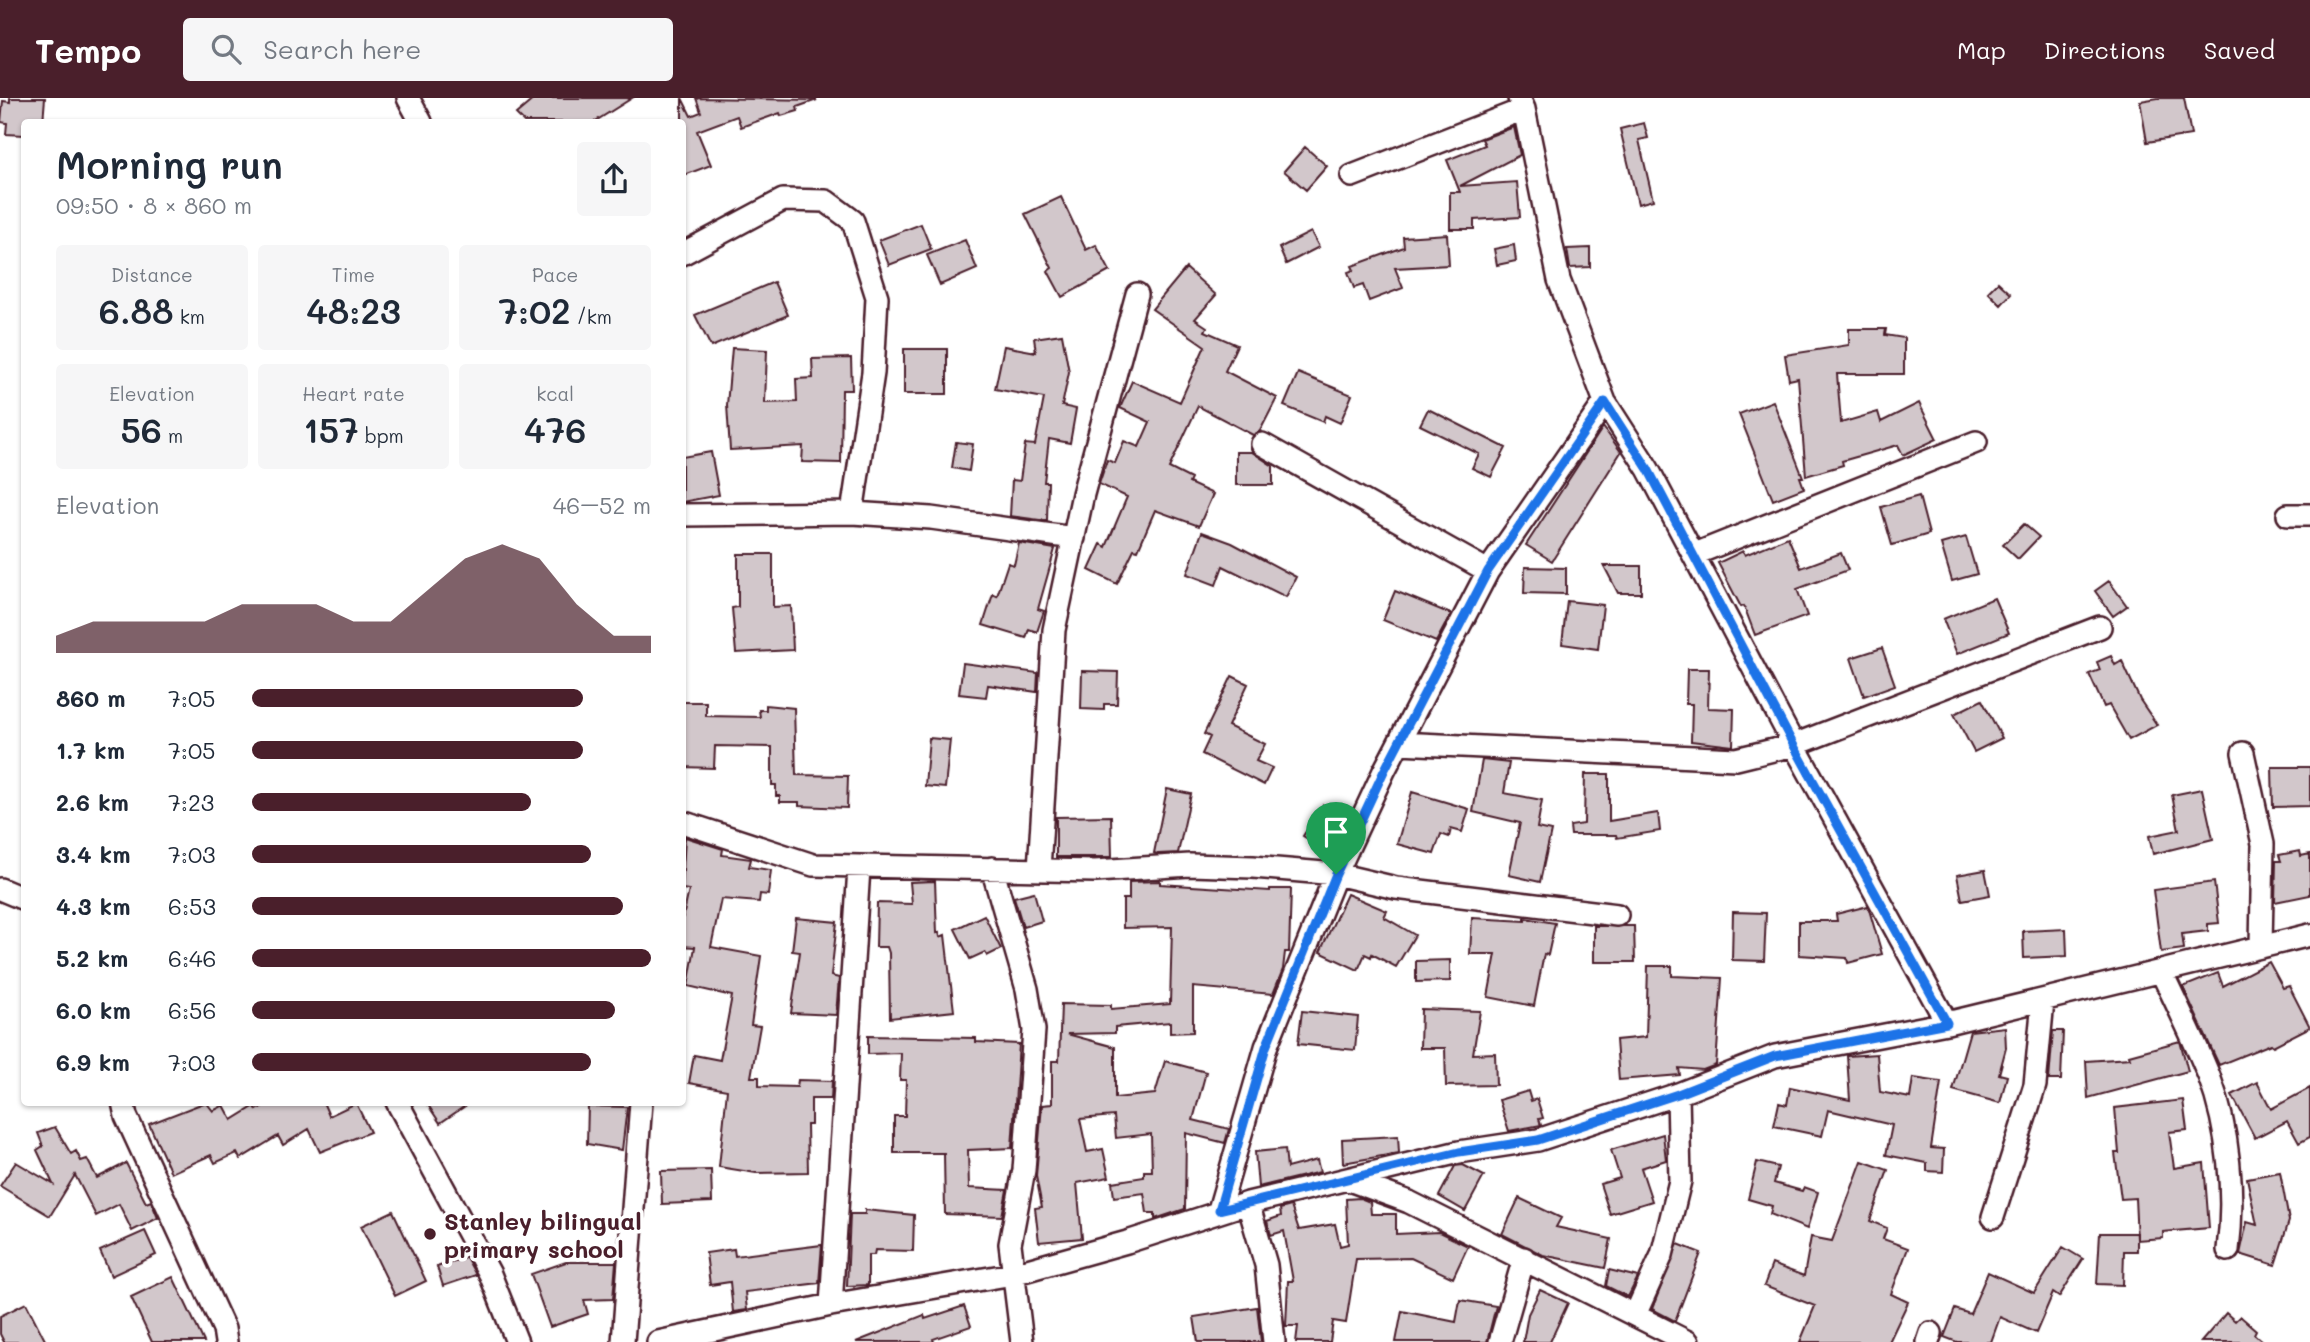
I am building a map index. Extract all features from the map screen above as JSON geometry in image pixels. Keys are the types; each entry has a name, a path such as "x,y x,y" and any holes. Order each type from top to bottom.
{"street":[{"path":"408,98 419,119"},
{"path":"1352,176 1521,103 1559,280 1605,402 1648,469 1695,554 1794,746 1947,1023"},
{"path":"686,252 783,200 826,201 853,221 877,297 873,373 852,513"},
{"path":"1039,869 1054,630 1083,494 1137,294"},
{"path":"1219,1210 1266,1047 1336,874 1399,743 1488,571 1605,402"},
{"path":"1695,554 1976,442"},
{"path":"1262,444 1488,571"},
{"path":"686,515 852,513 931,518 1074,538"},
{"path":"2288,515 2310,515"},
{"path":"1399,743 1736,759 1794,746 2100,627"},
{"path":"2243,753 2263,844 2261,946"},
{"path":"686,823 813,865 859,868 1095,870 1190,865 1336,874 1396,888 1617,915"},
{"path":"831,1305 859,868"},
{"path":"992,868 1027,989 1034,1030 1024,1170 1010,1244 1022,1342"},
{"path":"0,889 21,899"},
{"path":"658,1342 831,1305 1013,1274 1127,1242 1219,1210 1459,1152 1538,1140 1678,1094 1775,1056 1947,1023 2310,935"},
{"path":"2162,973 2209,1078 2225,1137 2232,1218 2228,1250"},
{"path":"1993,1217 2035,1084 2043,1001"},
{"path":"1635,1315 1662,1255 1679,1181 1678,1094"},
{"path":"124,1106 126,1116 224,1329 226,1342"},
{"path":"399,1106 490,1274 517,1342"},
{"path":"623,1342 641,1106"},
{"path":"1349,1180 1409,1202 1688,1342"},
{"path":"1248,1203 1266,1265 1274,1342"},
{"path":"1500,1342 1524,1258"}],"building":[{"path":"10,98 45,98 43,119 21,119 21,135 6,134 7,123 1,122 3,101 10,102"},
{"path":"535,98 632,98 599,119 521,119 516,114"},
{"path":"682,98 691,116 701,112 696,98 817,100 797,107 798,111 781,116 780,113 741,127 737,116 697,131 711,165 686,174 686,119 682,119"},
{"path":"2184,98 2191,135 2147,142 2140,101"},
{"path":"1644,123 1648,138 1639,140 1653,200 1638,204 1620,129"},
{"path":"1514,127 1520,155 1460,186 1517,182 1520,217 1474,220 1474,229 1450,229 1450,192 1460,192 1447,160 1485,145 1482,139"},
{"path":"1305,147 1327,166 1306,190 1284,171"},
{"path":"1061,197 1086,250 1096,245 1110,271 1062,297 1048,271 1052,268 1025,214"},
{"path":"921,224 931,249 889,265 879,240"},
{"path":"1311,232 1319,247 1286,264 1279,248"},
{"path":"1447,234 1449,265 1395,268 1403,288 1369,301 1363,285 1354,288 1348,272 1354,270 1352,266 1404,247 1403,237"},
{"path":"965,240 977,269 940,285 927,255"},
{"path":"1514,245 1516,261 1497,265 1494,249"},
{"path":"1590,248 1590,267 1570,268 1567,249"},
{"path":"1186,268 1216,295 1195,319 1207,327 1205,331 1237,345 1225,371 1277,398 1260,431 1253,435 1198,406 1169,468 1191,479 1189,483 1213,494 1199,526 1155,510 1138,550 1134,549 1117,584 1089,570 1101,544 1106,547 1127,497 1099,484 1107,460 1115,463 1124,441 1139,447 1150,422 1120,408 1132,381 1180,402 1205,346 1152,309"},
{"path":"774,282 788,315 711,347 695,315"},
{"path":"1998,282 2011,294 2001,305 1988,292"},
{"path":"1849,329 1886,329 1885,335 1904,338 1904,374 1837,374 1841,423 1878,412 1881,422 1919,403 1937,439 1903,455 1898,445 1842,461 1843,465 1806,476 1798,378 1789,380 1785,355 1849,345"},
{"path":"1062,334 1069,372 1062,406 1076,409 1070,443 1049,439 1044,482 1048,482 1047,521 1010,516 1012,480 1020,481 1025,444 1035,445 1044,398 995,389 1004,346 1036,352 1034,338"},
{"path":"732,348 767,350 765,403 797,402 796,379 813,378 812,359 851,358 852,390 842,390 841,463 802,462 803,446 730,450 727,405"},
{"path":"904,349 947,349 947,394 904,394"},
{"path":"1298,373 1352,395 1340,423 1325,416 1323,422 1284,406"},
{"path":"1773,401 1803,477 1800,477 1804,488 1773,500 1739,414"},
{"path":"1428,409 1506,448 1491,477 1472,468 1479,454 1420,425"},
{"path":"1603,427 1621,452 1552,561 1526,545"},
{"path":"956,442 973,444 969,471 952,468"},
{"path":"711,452 719,495 686,501 686,456"},
{"path":"1236,452 1252,452 1273,466 1273,485 1236,485"},
{"path":"1919,496 1929,534 1892,545 1881,507"},
{"path":"2024,524 2039,537 2018,559 2003,545"},
{"path":"1202,532 1232,543 1296,577 1286,597 1223,566 1216,585 1187,574"},
{"path":"1788,537 1801,568 1841,553 1848,570 1797,589 1807,616 1755,635 1744,606 1741,607 1718,563 1743,551 1745,555"},
{"path":"1966,537 1977,574 1952,581 1941,544"},
{"path":"1019,543 1055,549 1038,609 1044,611 1037,632 1029,629 1026,638 983,625 993,594 997,596 1008,563 1014,565"},
{"path":"738,554 773,554 773,607 791,606 793,650 736,653 732,608 738,607"},
{"path":"1604,566 1641,566 1641,593 1618,593"},
{"path":"1525,567 1566,568 1566,594 1524,593"},
{"path":"2109,581 2127,606 2113,616 2095,591"},
{"path":"1395,591 1451,614 1436,642 1383,620"},
{"path":"1994,598 2009,633 1957,654 1943,619"},
{"path":"1567,601 1603,605 1598,649 1562,644"},
{"path":"1882,648 1895,685 1864,696 1851,658"},
{"path":"2111,656 2115,665 2122,661 2140,700 2157,725 2129,740 2109,705 2104,707 2089,674 2100,670 2097,662"},
{"path":"963,663 1038,673 1037,692 988,685 986,697 959,694"},
{"path":"1687,669 1709,669 1708,708 1734,709 1733,746 1691,741 1692,704 1686,704"},
{"path":"1082,671 1118,672 1117,704 1104,704 1104,710 1081,709"},
{"path":"1232,676 1248,684 1228,726 1265,744 1256,761 1272,768 1264,785 1202,754 1210,737 1204,734"},
{"path":"1982,700 2002,738 1974,752 1954,714"},
{"path":"686,702 706,702 706,716 760,717 759,710 766,710 766,705 794,708 796,775 848,776 847,808 799,806 799,802 780,802 780,796 776,796 776,785 772,785 772,747 715,746 714,768 686,767"},
{"path":"929,738 950,740 945,788 925,786"},
{"path":"1482,760 1509,763 1504,793 1542,800 1537,828 1551,831 1540,882 1509,875 1520,823 1473,812"},
{"path":"2272,767 2310,767 2310,806 2273,807"},
{"path":"1585,774 1609,774 1609,821 1658,813 1660,831 1617,838 1616,835 1571,835 1570,826 1584,824"},
{"path":"1167,789 1191,794 1178,853 1158,854 1154,853"},
{"path":"2202,789 2213,839 2153,854 2149,836 2179,830 2172,795"},
{"path":"1412,792 1469,809 1462,832 1451,829 1449,837 1441,834 1434,854 1397,844"},
{"path":"1323,805 1346,819 1327,851 1303,836"},
{"path":"1111,816 1112,857 1056,857 1056,817"},
{"path":"686,837 723,849 722,855 751,859 749,867 771,870 768,895 760,894 759,902 721,899 711,947 761,956 751,1025 760,1026 751,1077 759,1077 759,1086 797,1087 798,1080 832,1081 831,1099 811,1099 811,1125 807,1125 808,1172 756,1173 719,1167 727,1090 689,1083 694,1055 720,1060 732,996 688,986 695,947 686,946 686,904 689,890 686,890"},
{"path":"2300,851 2301,856 2310,854 2310,895 2275,902 2276,861 2281,861 2279,855"},
{"path":"1985,870 1990,895 1962,900 1957,875"},
{"path":"935,881 937,933 939,932 940,937 945,935 954,1011 890,1018 889,953 887,947 876,947 877,903 912,904 910,882"},
{"path":"1160,881 1160,884 1270,891 1291,889 1289,952 1285,952 1283,969 1273,994 1193,987 1193,1032 1170,1033 1170,1022 1115,1027 1115,1033 1067,1034 1115,1047 1115,1098 1155,1094 1165,1061 1206,1072 1193,1120 1229,1129 1225,1143 1186,1133 1185,1209 1155,1219 1155,1213 1147,1213 1144,1193 1114,1197 1112,1182 1144,1177 1144,1171 1152,1171 1151,1134 1116,1138 1114,1116 1080,1119 1087,1152 1103,1149 1109,1177 1077,1183 1082,1238 1039,1242 1035,1208 1042,1207 1036,1176 1042,1105 1052,1104 1052,1061 1059,1061 1061,1004 1111,1005 1111,1009 1170,1004 1172,927 1123,928 1123,899 1129,899 1129,882"},
{"path":"2214,882 2219,923 2208,924 2208,931 2182,934 2184,949 2161,952 2153,890"},
{"path":"1034,892 1042,921 1023,927 1014,897"},
{"path":"1347,894 1387,911 1384,917 1415,935 1396,967 1372,954 1371,957 1365,954 1358,970 1320,952"},
{"path":"1868,906 1882,954 1848,963 1847,958 1799,955 1799,921 1837,921 1836,914"},
{"path":"1733,912 1766,913 1764,961 1732,960"},
{"path":"984,915 1001,949 987,956 985,952 970,959 955,929"},
{"path":"796,918 837,922 831,976 839,978 836,1015 791,1013 800,952 792,951"},
{"path":"1472,918 1525,921 1525,918 1555,923 1548,955 1544,954 1534,1006 1488,997 1496,954 1470,954"},
{"path":"1594,926 1634,926 1635,962 1594,962"},
{"path":"2066,929 2067,956 2024,958 2023,931"},
{"path":"1450,960 1450,981 1416,982 1416,961"},
{"path":"2269,962 2283,988 2289,986 2310,1027 2273,1046 2271,1044 2219,1065 2183,987 2218,973 2223,986"},
{"path":"1648,966 1672,966 1672,976 1722,978 1716,1065 1703,1070 1679,1068 1680,1075 1619,1080 1616,1040 1646,1037"},
{"path":"1421,1009 1480,1011 1473,1054 1495,1053 1496,1085 1446,1086 1445,1048 1420,1048"},
{"path":"1302,1011 1358,1017 1355,1050 1298,1044"},
{"path":"2005,1027 2006,1048 1999,1074 2007,1076 2000,1103 1953,1090 1970,1031"},
{"path":"2053,1031 2063,1031 2061,1080 2049,1080"},
{"path":"868,1036 976,1038 976,1042 1019,1044 1012,1148 968,1150 969,1188 1007,1190 1002,1216 945,1214 944,1153 894,1153 894,1116 905,1116 906,1080 900,1080 901,1053 868,1054"},
{"path":"2180,1041 2188,1071 2088,1098 2086,1061 2130,1058 2129,1055"},
{"path":"1877,1054 1880,1092 1910,1098 1913,1078 1941,1082 1931,1148 1944,1149 1943,1172 1927,1171 1927,1163 1886,1155 1892,1125 1828,1110 1822,1136 1774,1126 1779,1103 1787,1105 1790,1087 1850,1100 1847,1056"},
{"path":"2257,1082 2271,1109 2310,1088 2310,1137 2299,1143 2287,1121 2255,1138 2232,1095"},
{"path":"1528,1091 1531,1101 1537,1099 1543,1118 1539,1119 1541,1125 1509,1131 1499,1100"},
{"path":"2183,1100 2187,1130 2169,1132 2174,1168 2204,1163 2209,1228 2163,1232 2163,1238 2137,1240 2135,1198 2121,1199 2115,1153 2119,1153 2115,1108"},
{"path":"196,1106 209,1106 213,1111 225,1106 232,1120 255,1106 257,1110 263,1106 325,1106 329,1116 350,1106 357,1106 370,1132 320,1152 309,1129 283,1145 278,1136 240,1159 237,1153 215,1163 211,1155 171,1173 149,1124"},
{"path":"429,1106 465,1106 440,1123"},
{"path":"588,1106 627,1107 622,1150 587,1144"},
{"path":"55,1127 71,1154 76,1151 81,1161 87,1159 97,1178 126,1163 146,1203 151,1201 158,1218 132,1231 119,1204 96,1216 75,1175 50,1216 0,1186 16,1162 53,1184 37,1150 43,1146 38,1133"},
{"path":"1663,1134 1666,1160 1641,1168 1652,1201 1610,1214 1600,1184 1620,1178 1611,1150"},
{"path":"1398,1136 1399,1153 1343,1163 1342,1139"},
{"path":"1285,1149 1287,1168 1317,1160 1320,1172 1258,1187 1255,1152"},
{"path":"1862,1161 1888,1170 1870,1221 1887,1228 1883,1239 1908,1248 1891,1294 1908,1302 1889,1342 1800,1342 1815,1306 1764,1286 1772,1264 1804,1276 1811,1237 1832,1241"},
{"path":"1757,1162 1778,1167 1774,1183 1802,1191 1804,1187 1818,1192 1807,1229 1770,1214 1772,1206 1748,1199"},
{"path":"1463,1165 1484,1176 1465,1211 1439,1196 1455,1166"},
{"path":"711,1170 712,1202 662,1204 661,1171"},
{"path":"2280,1172 2289,1221 2275,1265 2240,1254 2247,1222 2257,1225 2247,1178"},
{"path":"1360,1198 1370,1202 1371,1214 1396,1214 1396,1234 1439,1232 1468,1246 1453,1278 1411,1258 1356,1259 1346,1323 1333,1321 1330,1342 1296,1342 1298,1326 1286,1326 1288,1281 1293,1281 1284,1231 1271,1235 1267,1221 1281,1216 1280,1209 1291,1206 1299,1230 1335,1224 1340,1246 1348,1244 1346,1199"},
{"path":"1519,1198 1561,1218 1556,1227 1611,1239 1605,1268 1543,1255 1502,1234"},
{"path":"865,1210 914,1215 913,1251 875,1250 874,1255 868,1255 868,1285 847,1286 850,1214 865,1214"},
{"path":"393,1211 426,1281 395,1296 361,1226"},
{"path":"145,1231 156,1255 111,1276 100,1251"},
{"path":"2100,1233 2137,1233 2137,1251 2124,1251 2123,1285 2097,1284"},
{"path":"1678,1244 1701,1253 1675,1321 1652,1309"},
{"path":"822,1245 819,1283 745,1292 747,1310 733,1312 730,1282 710,1285 706,1253 734,1249 735,1256"},
{"path":"2063,1247 2083,1259 2059,1297 2053,1293 2036,1333 2000,1317 1991,1342 1957,1342 1944,1337 1955,1309 1970,1314 1988,1272 2034,1293"},
{"path":"466,1257 476,1275 443,1286 437,1267"},
{"path":"566,1262 616,1262 613,1299 584,1300 588,1314 550,1327 531,1274"},
{"path":"1609,1270 1638,1277 1628,1297 1606,1286"},
{"path":"173,1277 204,1342 152,1342 131,1297"},
{"path":"1540,1290 1568,1303 1550,1342 1523,1342 1528,1314"},
{"path":"1460,1300 1496,1306 1487,1342 1396,1342 1402,1311 1456,1322"},
{"path":"26,1303 46,1342 4,1342 0,1334 0,1316"},
{"path":"964,1306 971,1326 933,1339 934,1342 856,1342 924,1315 925,1319"},
{"path":"1257,1307 1261,1342 1198,1342 1194,1317"},
{"path":"2226,1313 2235,1321 2240,1316 2256,1330 2254,1334 2263,1342 2201,1342"}],"place":[{"name":"Stanley bilingual primary school","path":"430,1234"}],"route":[{"path":"1605,402 1648,469 1695,554 1794,746 1947,1023 1826,1044 1775,1056 1678,1094 1538,1140 1459,1152 1219,1210 1266,1047 1336,874 1384,771 1488,571 1605,402"}]}
